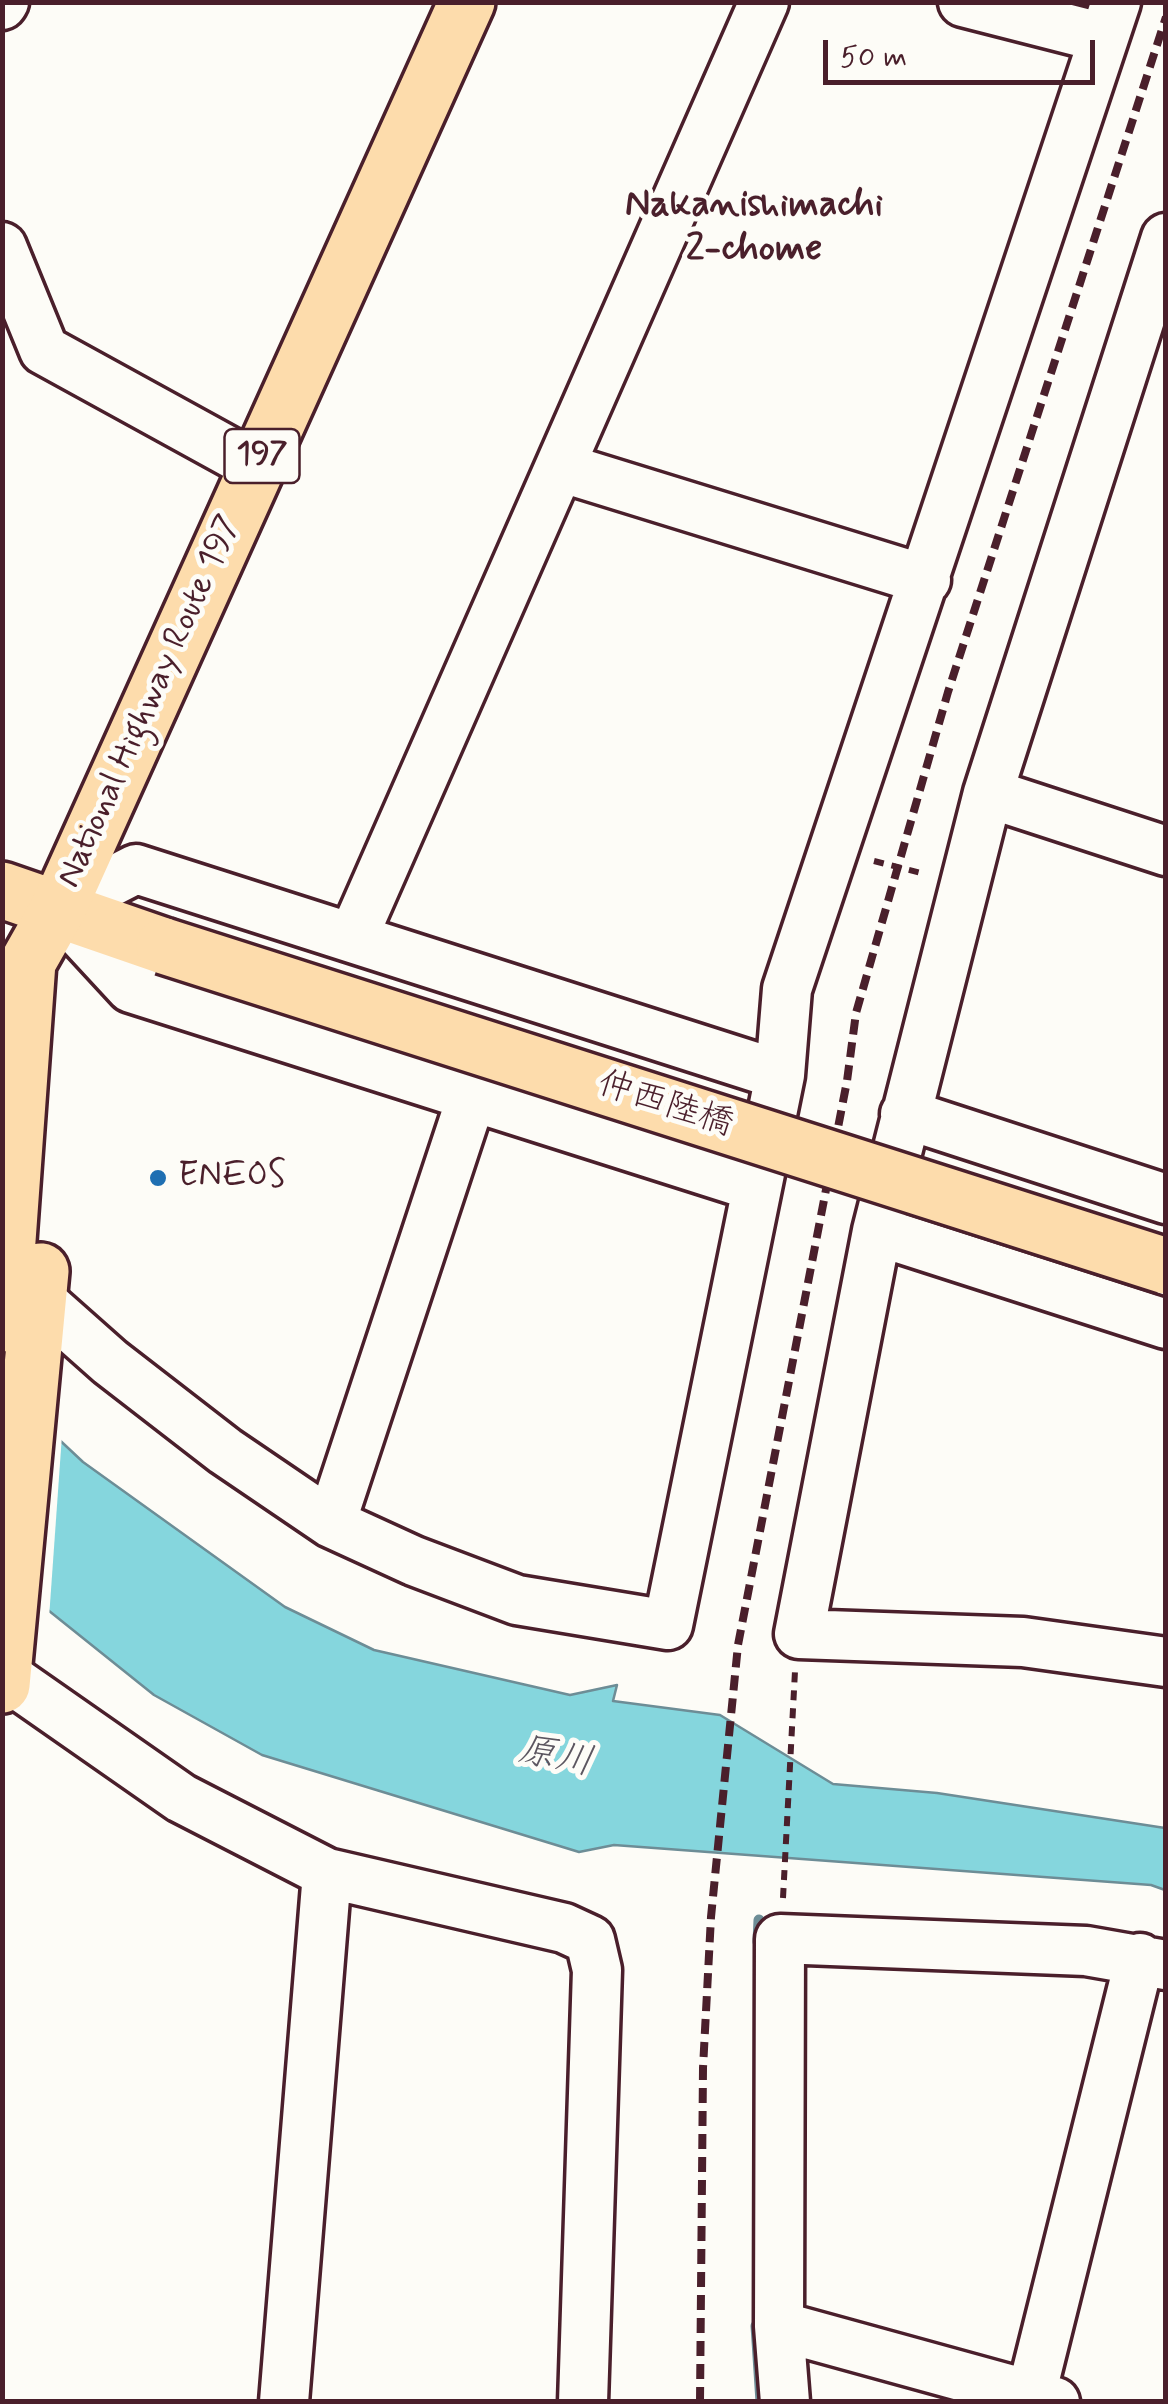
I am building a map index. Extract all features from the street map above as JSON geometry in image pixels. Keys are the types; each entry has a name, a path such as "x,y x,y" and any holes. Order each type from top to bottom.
{"main road":[{"name":"National Highway Route 197","path":"2,1685 24,1330 28,962 58,909 467,2"},
{"name":"仲西陸橋","path":"2,890 164,946 1166,1266"}],"street":[{"path":"353,937 764,2"},
{"path":"24,1330 110,1362 225,1451 331,1523 414,1561 517,1600 668,1624 780,1075 787,989 1110,20 964,2"},
{"path":"1166,238 988,793 877,1230 799,1634 1023,1642 1166,1662"},
{"path":"2,247 44,350 257,467"},
{"path":"560,467 926,580"},
{"path":"988,793 1166,851"},
{"path":"757,1188 131,988 58,909 136,869 780,1075"},
{"path":"331,1523 471,1098"},
{"path":"905,1114 1166,1199"},
{"path":"877,1230 1166,1324"},
{"path":"5,1659 181,1798 326,1872 564,1928 590,1940 597,1970 583,2402"},
{"path":"284,2402 326,1872"},
{"path":"779,2326 1043,2398 1153,1962 1086,1951 780,1939 779,2326 785,2402"}],"path":[{"path":"868,859 932,876"},
{"path":"784,1892 795,1668"}],"water":[{"name":"原川","path":"2,1386 83,1462 285,1607 374,1650 570,1695 617,1685 613,1701 720,1715 833,1784 937,1793 1165,1828 1165,1890 1151,1885 614,1845 579,1852 262,1755 154,1695 3,1574"}],"pier":[{"path":"2,1381 62,1435 49,1618 2,1581"}],"waterway":[{"path":"758,1942 759,1920"},
{"path":"756,2326 761,2402"}],"railway":[{"path":"700,2402 703,2068 711,1917 738,1645 847,1081 856,1013 948,692 1166,17"}],"place":[{"name":"ENEOS","path":"158,1178"}],"district":[{"name":"Nakanishimachi 2-chome","path":"754,229"}]}
